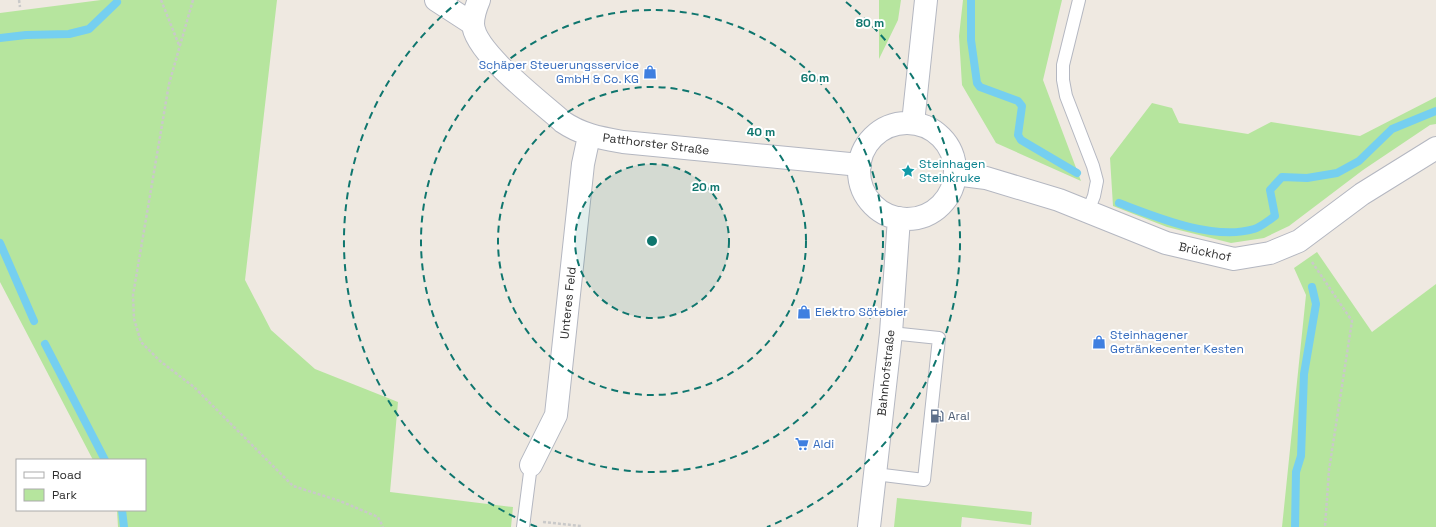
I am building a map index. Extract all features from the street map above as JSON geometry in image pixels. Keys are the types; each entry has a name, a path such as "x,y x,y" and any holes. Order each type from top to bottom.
{"street":[{"path":"436,0 474,24 479,0"},
{"path":"913,123 926,0"},
{"name":"Patthorster Straße","path":"474,24 480,43 491,57 563,122 575,130 590,136 623,142 860,165"},
{"path":"913,123 933,132 948,146 954,160 955,174 951,190 943,203 930,213 915,218 899,218 885,214 873,205 865,193 860,180 860,165 864,150 872,138 884,129 898,124 913,123"},
{"name":"Unteres Feld","path":"531,465 556,415 583,164 590,136"},
{"name":"Brückhof","path":"955,174 986,178 1088,211 1166,243 1234,259 1270,253 1299,241 1362,194 1436,148"},
{"name":"Bahnhofstraße","path":"869,527 891,333 899,218"}],"lane":[{"path":"1078,0 1063,65 1063,80 1066,96 1094,166 1097,181 1094,196 1088,211"},
{"path":"875,474 924,480 939,338 891,333"},
{"path":"524,524 531,465"}],"path":[{"path":"19,0 20,7"},
{"path":"161,0 180,46"},
{"path":"193,0 168,84 133,295 134,319 141,342 160,361 194,387 293,486 340,501 378,517 384,527"},
{"path":"1299,241 1352,321 1329,470 1325,527"},
{"path":"524,524 581,526"}],"green space":[{"path":"101,0 277,0 245,280 271,330 315,369 398,402 390,492 513,507 511,527 118,527 117,511 146,511 146,459 92,459 0,282 0,13"},
{"path":"879,0 901,0 898,20 879,59"},
{"path":"963,0 1062,0 1043,80 1081,181 996,143 962,85 959,36"},
{"path":"1436,97 1436,124 1430,125 1363,170 1289,226 1264,238 1231,243 1167,227 1113,206 1110,158 1152,103 1172,108 1179,123 1248,134 1271,122 1360,136"},
{"path":"1317,252 1372,332 1436,284 1436,527 1282,527 1306,295 1294,268"},
{"path":"897,498 1032,512 1031,525 962,517 961,527 894,527"}],"waterway":[{"path":"971,0 971,40 977,83 980,87 1018,101 1022,106 1018,135 1021,140 1077,173"},
{"path":"0,38 26,35 69,34 89,29 117,2"},
{"path":"1119,203 1167,221 1203,230 1238,232 1254,229 1275,216 1270,190 1282,177 1307,178 1337,173 1359,161 1392,129 1436,111"},
{"path":"0,243 34,321"},
{"path":"1295,527 1296,472 1301,456 1304,374 1316,304 1312,287"},
{"path":"45,344 104,459"},
{"path":"122,511 124,527"}],"place":[{"name":"Schäper Steuerungsservice GmbH & Co. KG","path":"650,72"},
{"name":"Steinhagen Steinkruke","path":"908,171"},
{"name":"Elektro Sötebier","path":"804,312"},
{"name":"Steinhagener Getränkecenter Kesten","path":"1099,342"},
{"name":"Aral","path":"937,416"},
{"name":"Aldi","path":"802,444"}]}
